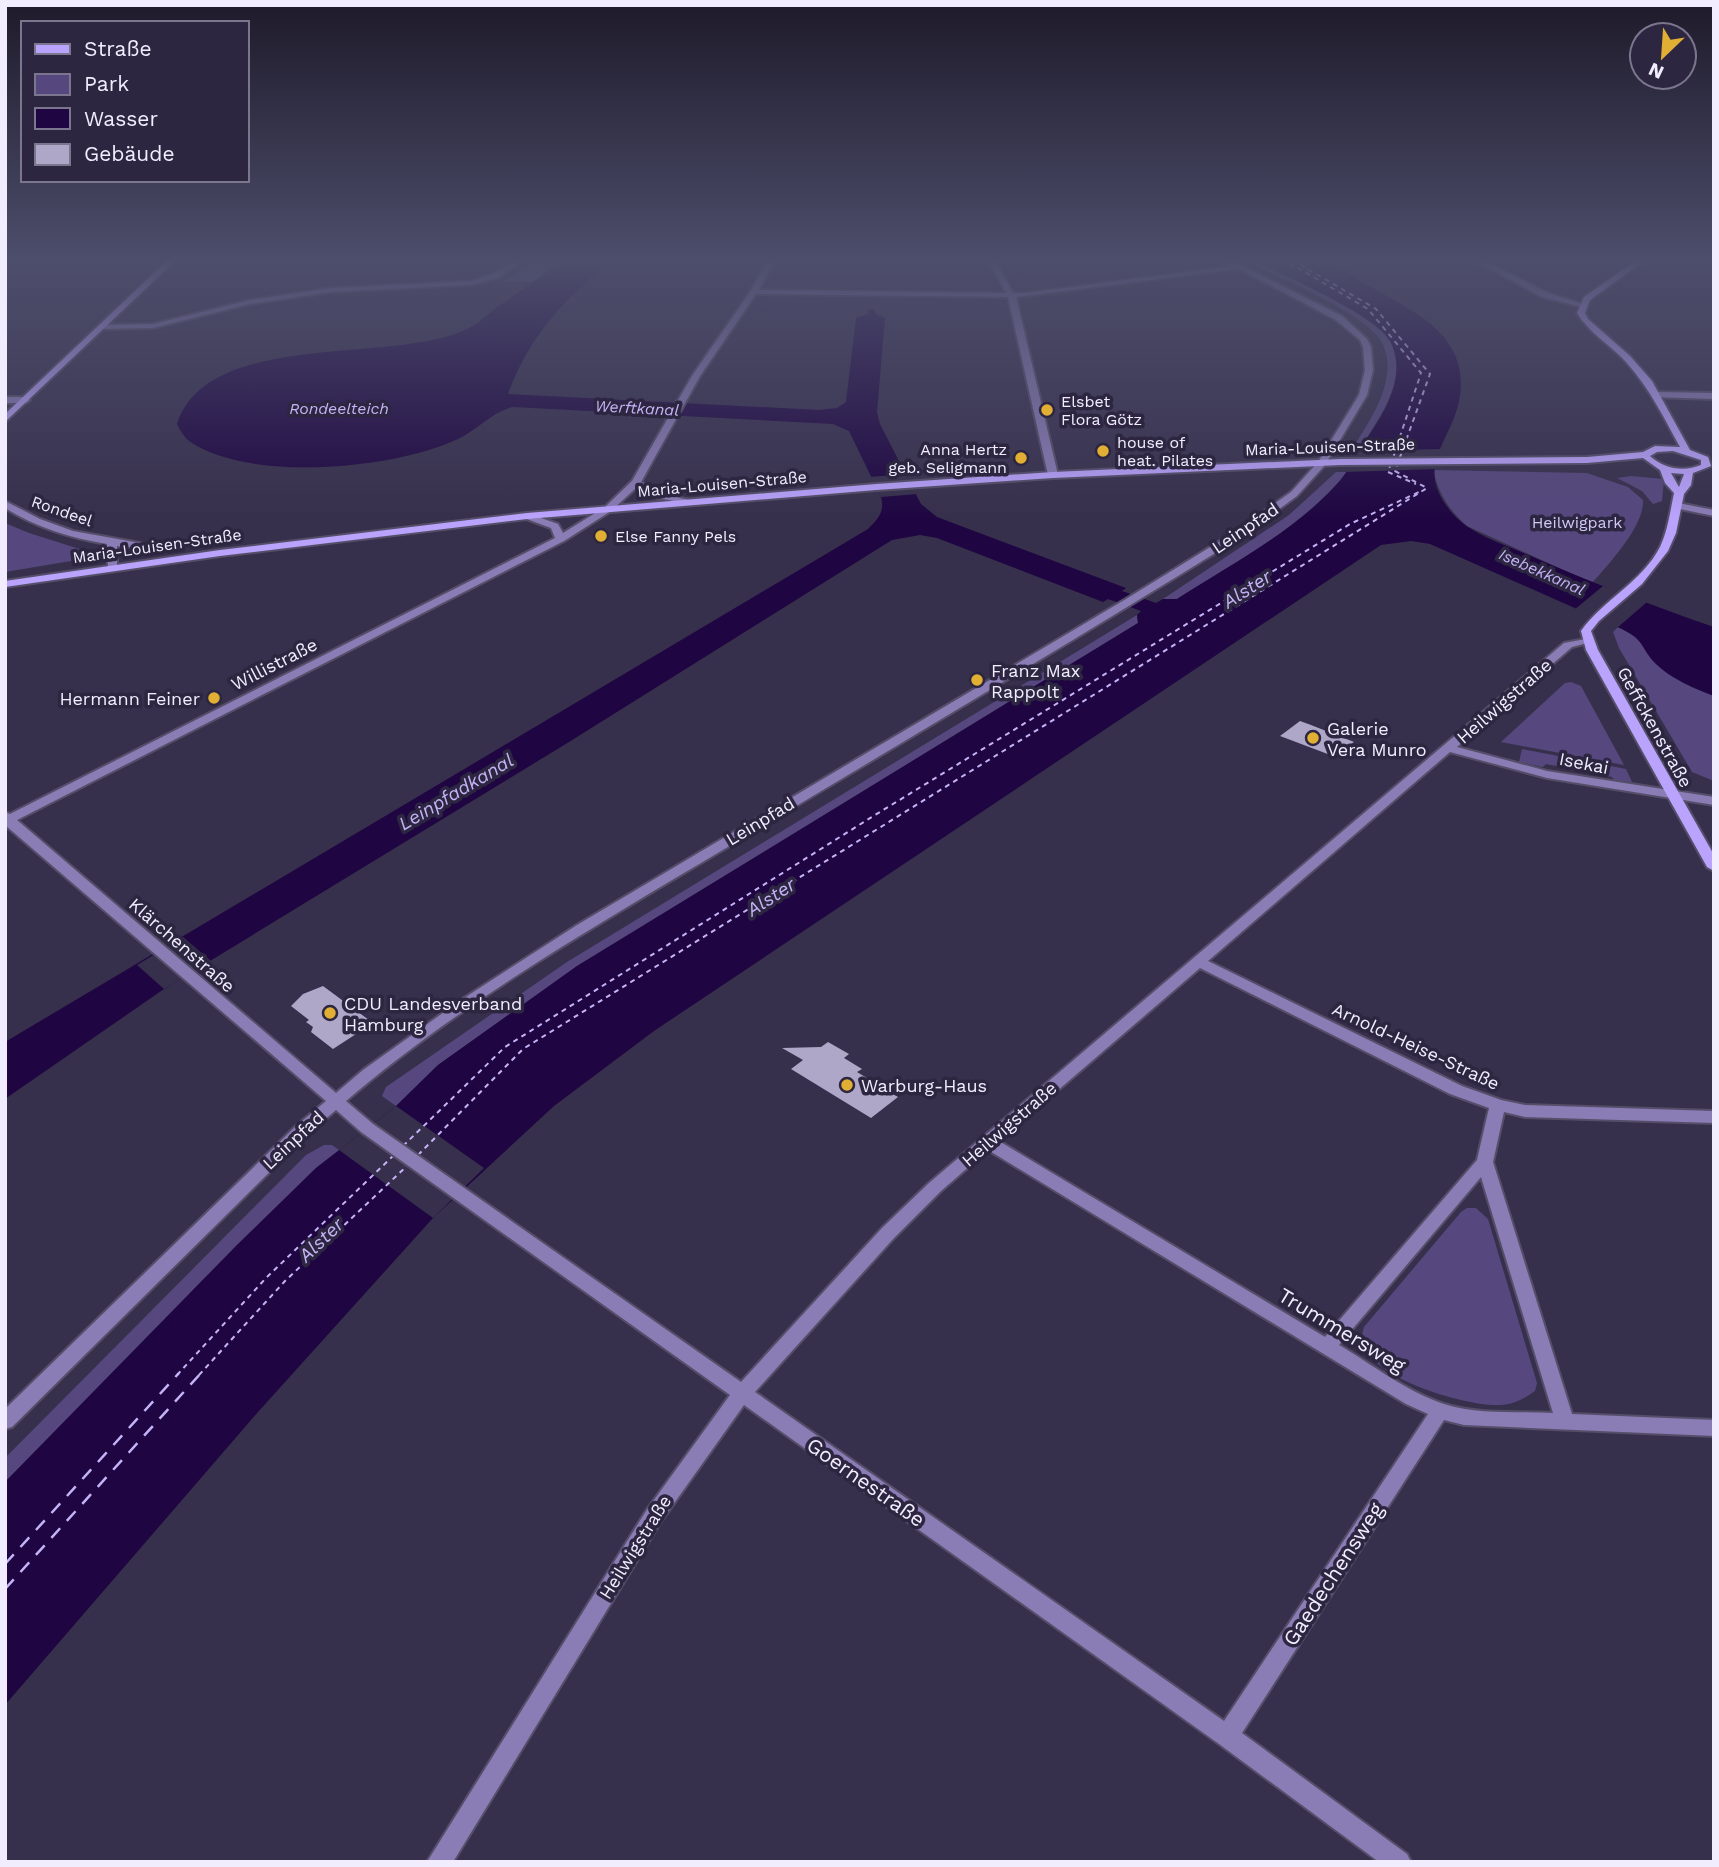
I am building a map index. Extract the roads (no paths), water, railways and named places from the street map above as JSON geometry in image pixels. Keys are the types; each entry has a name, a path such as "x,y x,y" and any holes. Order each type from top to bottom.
{"main road":[{"path":"5,419 82,345"},
{"path":"1613,345 1627,358 1656,395 1671,428 1680,437 1686,450"},
{"path":"1666,448 1667,435 1671,428"},
{"path":"1666,448 1686,450 1710,463 1701,469 1689,471 1587,460 1645,455 1650,450 1666,448"},
{"path":"1645,455 1659,466 1679,493"},
{"path":"1698,455 1714,456"},
{"name":"Maria-Louisen-Straße","path":"5,584 112,567 527,516 911,484 1351,461 1587,460"},
{"path":"1587,640 1586,631 1595,619 1625,594 1662,551 1671,533 1679,493 1686,485 1689,471"},
{"name":"Geffckenstraße","path":"1587,640 1714,867"}],"street":[{"name":"Willistraße","path":"7,819 559,539 608,509 636,483 680,403 719,345"},
{"path":"1024,345 1054,475"},
{"name":"Leinpfad","path":"5,1421 334,1101 466,1003 582,928 1124,605 1278,507 1294,494 1322,463 1363,395 1369,370 1366,345"},
{"path":"1656,395 1714,396"},
{"path":"5,400 26,400"},
{"path":"636,483 656,495 686,502"},
{"name":"Rondeel","path":"5,504 43,525 111,542 140,546"},
{"path":"1678,506 1714,513"},
{"path":"527,516 555,526 559,539"},
{"name":"Rondeel","path":"111,542 112,567"},
{"name":"Heilwigstraße","path":"439,1862 653,1517 742,1394 774,1355 891,1229 987,1142 1568,645 1587,640"},
{"name":"Isekai","path":"1449,748 1486,761 1618,788 1714,800"},
{"name":"Klärchenstraße","path":"7,819 334,1101"},
{"name":"Arnold-Heise-Straße","path":"1199,962 1456,1090 1497,1105 1525,1111 1714,1117"},
{"name":"Goernestraße","path":"334,1101 367,1128 1227,1736 1399,1862"},
{"path":"1327,1347 1485,1162 1497,1105"},
{"name":"Trummersweg","path":"987,1142 1413,1399 1440,1411 1464,1417 1714,1429"},
{"path":"1485,1162 1565,1421"},
{"name":"Gaedechensweg","path":"1227,1736 1440,1411"}],"water":[{"path":"532,345 508,394 819,410 837,408 846,402 853,345 883,345 877,412 880,424 921,504 937,517 1126,588 1122,591 1156,603 1163,599 1177,599 1282,532 1320,501 1341,479 1392,393 1397,367 1392,345 1449,345 1460,373 1460,395 1456,412 1438,453 1435,480 1440,496 1452,513 1468,527 1496,542 1714,627 1714,696 1669,674 1656,664 1635,637 1622,629 1430,544 1411,541 1381,545 654,1031 554,1106 433,1218 258,1412 5,1705 5,1482 316,1168 396,1106 438,1065 577,966 1138,623 1137,615 1141,611 1108,599 1103,602 937,538 920,535 892,540 569,742 164,989 5,1099 5,1042 868,529 881,511 881,497 849,431 833,424 513,407 499,412 458,439 398,458 361,464 284,467 248,463 215,454 189,441 177,424 195,394 225,374 263,362 306,354 395,346"}],"place":[{"name":"Elsbet Flora Götz","path":"1047,410"},
{"name":"house of heat. Pilates","path":"1103,451"},
{"name":"Anna Hertz geb. Seligmann","path":"1021,458"},
{"name":"Else Fanny Pels","path":"601,536"},
{"name":"Franz Max Rappolt","path":"977,680"},
{"name":"Hermann Feiner","path":"214,698"},
{"name":"Galerie Vera Munro","path":"1313,738"},
{"name":"CDU Landesverband Hamburg","path":"330,1013"},
{"name":"Warburg-Haus","path":"847,1085"}],"water label":[{"name":"Rondeelteich","path":"339,408"},
{"name":"Werftkanal","path":"637,408"},
{"name":"Isebekkanal","path":"1542,572"},
{"name":"Alster","path":"1247,589"},
{"name":"Leinpfadkanal","path":"456,792"},
{"name":"Alster","path":"771,897"},
{"name":"Alster","path":"321,1240"}],"park label":[{"name":"Heilwigpark","path":"1577,522"}]}
